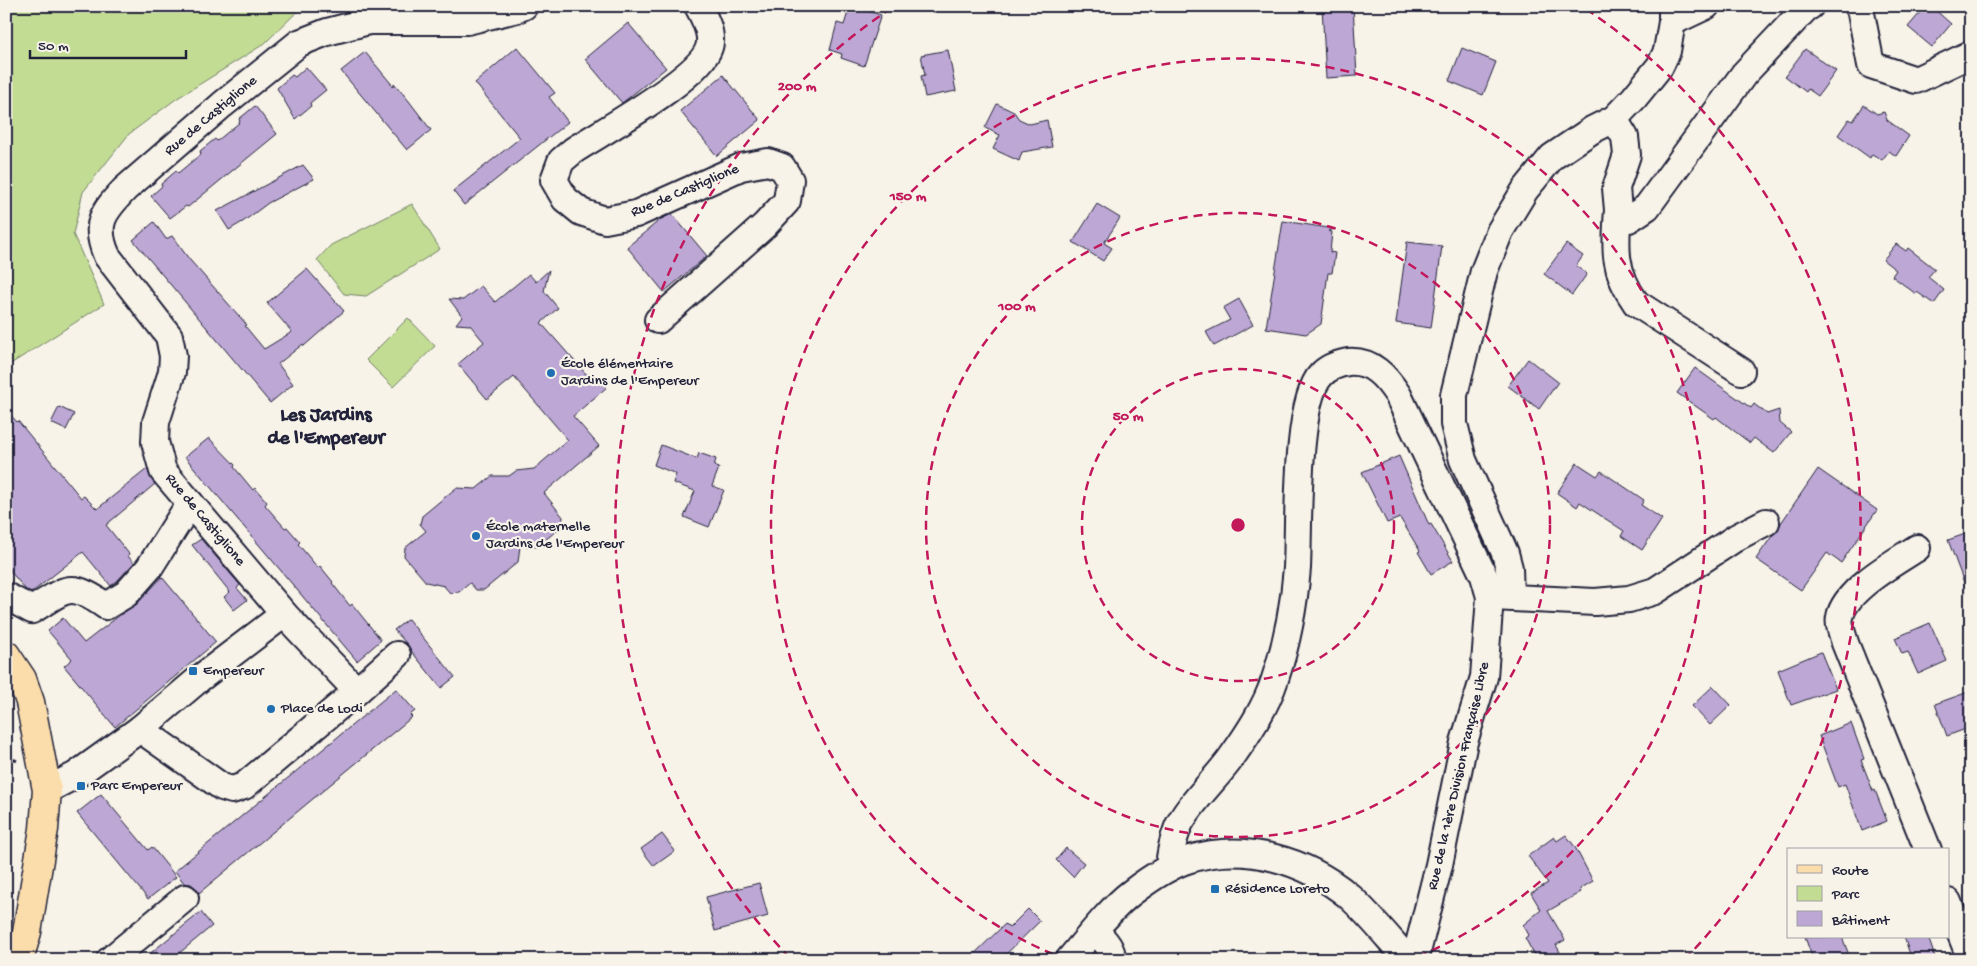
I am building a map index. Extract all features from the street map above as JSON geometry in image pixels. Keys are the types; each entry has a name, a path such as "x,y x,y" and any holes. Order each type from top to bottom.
{"main road":[{"path":"6,655 22,678 30,702 47,790 44,829 26,932 19,960"}],"street":[{"name":"Rue de Castiglione","path":"358,691 284,614 163,471 155,442 156,422 172,372 173,356 169,336 107,256 100,241 102,220 111,203 125,189 222,105 299,43 327,32 369,21 467,21 517,10 524,6"},
{"name":"Rue de Castiglione","path":"658,320 765,225 787,200 790,180 782,167 768,162 741,167 636,214 605,220 581,212 564,199 554,180 561,161 574,150 677,85 702,59 710,44 708,25 698,6"},
{"path":"1706,6 1672,14 1667,50 1660,66 1614,119 1592,130 1552,157 1525,190 1500,231 1484,270 1460,368 1454,395 1454,424 1463,460 1507,560 1509,568 1500,597 1595,602 1629,599 1656,591 1737,537 1766,522"},
{"path":"1618,210 1629,219 1647,207 1744,74 1810,6"},
{"path":"1858,6 1860,8 1871,65 1916,80 1971,54"},
{"path":"1614,119 1625,138 1628,155 1616,188 1618,210 1615,245 1625,287 1636,303 1742,372"},
{"name":"Rue de la 1ère Division Française Libre","path":"1169,868 1170,854 1178,826 1230,759 1259,715 1275,681 1292,614 1297,568 1301,450 1307,404 1320,376 1337,364 1355,362 1371,366 1385,376 1398,395 1484,576 1500,597 1484,677 1464,742 1439,865 1416,960"},
{"path":"6,596 32,610 64,590 81,591 106,606 126,594 149,568 190,503"},
{"path":"1917,548 1861,586 1843,607 1839,618 1845,643 1927,848"},
{"path":"47,790 76,775 140,730 199,679 284,614"},
{"path":"140,730 222,787 232,790 244,786 358,691 397,655"},
{"path":"1069,960 1130,894 1169,868 1189,859 1221,852 1271,856 1313,871 1349,896 1408,960"},
{"path":"110,960 185,898"},
{"path":"1950,907 1966,947 1971,951"},
{"path":"1094,931 1103,938 1113,954 1112,960"}],"green space":[{"path":"6,6 303,6 264,44 176,99 129,134 83,192 73,234 104,304 6,367"},
{"path":"412,204 440,249 366,296 344,294 317,260 331,245"},
{"path":"408,318 435,346 393,387 366,360"}],"building":[{"path":"850,6 881,15 864,66 841,58 842,54 830,50 837,23 844,25"},
{"path":"1322,6 1353,6 1357,76 1326,78"},
{"path":"1926,6 1931,6 1951,24 1932,47 1908,27"},
{"path":"628,23 666,68 622,103 585,59"},
{"path":"517,47 555,93 549,97 568,122 464,205 453,191 520,138 475,83"},
{"path":"1462,48 1496,62 1483,95 1449,81"},
{"path":"1805,49 1836,71 1818,96 1808,89 1806,92 1785,76"},
{"path":"948,50 956,91 925,97 921,76 925,75 921,55"},
{"path":"365,52 394,87 394,83 431,130 407,150 341,71"},
{"path":"306,67 326,90 295,119 277,88 292,75 295,77"},
{"path":"723,75 760,120 717,156 680,111"},
{"path":"997,104 1014,112 1019,119 1030,124 1047,120 1052,147 1022,152 1019,161 993,149 1000,135 985,128"},
{"path":"1864,105 1877,114 1884,112 1887,120 1909,136 1896,156 1889,151 1882,160 1872,154 1870,158 1838,135 1849,119 1853,121"},
{"path":"255,106 277,134 188,207 186,206 170,218 151,196 176,171 178,173 201,154 200,151 215,139 217,141 240,122 239,119"},
{"path":"303,165 314,179 268,203 229,230 217,211"},
{"path":"1097,204 1120,218 1104,243 1112,248 1103,261 1073,242"},
{"path":"672,214 707,256 664,292 627,247 661,219"},
{"path":"1283,221 1335,229 1328,231 1332,232 1330,252 1335,253 1332,273 1328,273 1321,324 1306,334 1266,328"},
{"path":"154,222 166,239 172,236 189,259 247,325 245,326 264,349 292,332 267,303 307,269 344,311 304,346 303,344 278,364 293,384 270,403 133,240"},
{"path":"1407,242 1442,246 1431,328 1396,323"},
{"path":"1566,244 1583,256 1576,266 1587,274 1572,295 1544,274"},
{"path":"1896,244 1906,251 1908,248 1935,269 1928,277 1944,290 1934,304 1917,292 1916,294 1892,276 1896,270 1883,260"},
{"path":"549,270 544,291 558,308 541,323 585,373 607,387 573,416 599,446 544,493 563,517 562,526 537,547 520,546 518,562 484,590 476,590 470,583 459,592 450,593 444,586 426,582 404,556 405,548 426,531 420,524 422,516 456,488 476,489 492,476 509,476 516,471 534,469 568,440 514,377 487,399 458,364 484,342 470,325 456,324 462,316 449,299 463,300 481,286 495,302 529,274 536,282"},
{"path":"1239,299 1253,325 1214,346 1206,332 1230,320 1223,308"},
{"path":"1528,359 1558,382 1539,409 1508,386"},
{"path":"1695,368 1751,408 1754,404 1767,414 1779,410 1780,423 1791,432 1774,453 1754,438 1750,443 1716,417 1714,419 1677,393"},
{"path":"59,407 74,414 66,430 51,423"},
{"path":"6,410 18,421 81,498 84,496 97,509 147,469 155,484 106,525 134,563 111,586 83,552 31,593 25,589 6,566"},
{"path":"209,438 235,465 234,467 253,490 255,488 267,502 265,505 300,542 298,544 318,568 320,566 350,606 352,604 381,640 357,661 185,457"},
{"path":"661,445 697,459 699,453 716,459 714,466 719,468 712,486 724,490 709,527 684,517 695,491 673,483 676,474 654,465"},
{"path":"1399,456 1429,525 1431,524 1453,561 1431,574 1418,552 1420,551 1400,518 1387,523 1362,472"},
{"path":"1577,463 1597,476 1601,471 1644,500 1641,505 1662,519 1642,550 1621,536 1624,531 1580,502 1577,507 1557,493"},
{"path":"1818,469 1877,510 1841,563 1827,553 1801,590 1756,559 1778,530"},
{"path":"1971,532 1971,595 1969,596 1948,540"},
{"path":"201,539 240,585 237,588 247,600 234,610 224,597 230,592 192,545"},
{"path":"162,577 216,642 115,727 64,666 72,659 48,631 63,618 84,643 137,604"},
{"path":"408,619 455,677 441,688 394,630"},
{"path":"1930,623 1947,661 1918,674 1908,652 1902,654 1895,638"},
{"path":"1821,652 1836,689 1791,705 1778,670"},
{"path":"1713,686 1731,705 1710,725 1692,706"},
{"path":"396,689 415,711 410,715 412,717 199,893 191,884 184,883 175,871"},
{"path":"1971,691 1971,727 1947,736 1935,704"},
{"path":"1851,723 1864,759 1861,760 1887,821 1862,831 1845,784 1838,787 1819,736"},
{"path":"101,794 148,850 152,847 176,877 148,899 77,813"},
{"path":"662,834 675,851 654,866 641,849"},
{"path":"1566,835 1575,847 1593,881 1580,889 1581,892 1548,911 1565,940 1556,945 1560,952 1546,960 1537,960 1525,938 1529,935 1523,925 1541,910 1531,893 1548,883 1528,856 1554,837 1557,841"},
{"path":"1066,848 1084,863 1073,877 1056,860"},
{"path":"759,883 768,916 715,931 706,897"},
{"path":"1028,909 1040,921 1000,960 968,960 1005,924 1009,928"},
{"path":"201,912 212,926 171,960 142,960"},
{"path":"1805,938 1842,938 1851,960 1813,960"},
{"path":"1904,938 1928,938 1936,960 1912,960"}],"place":[{"name":"École élémentaire Jardins de l'Empereur","path":"551,373"},
{"name":"École maternelle Jardins de l'Empereur","path":"476,536"},
{"name":"Empereur","path":"193,671"},
{"name":"Place de Lodi","path":"271,709"},
{"name":"Parc Empereur","path":"81,786"},
{"name":"Résidence Loreto","path":"1215,889"}],"district":[{"name":"Les Jardins de l'Empereur","path":"326,428"}]}
